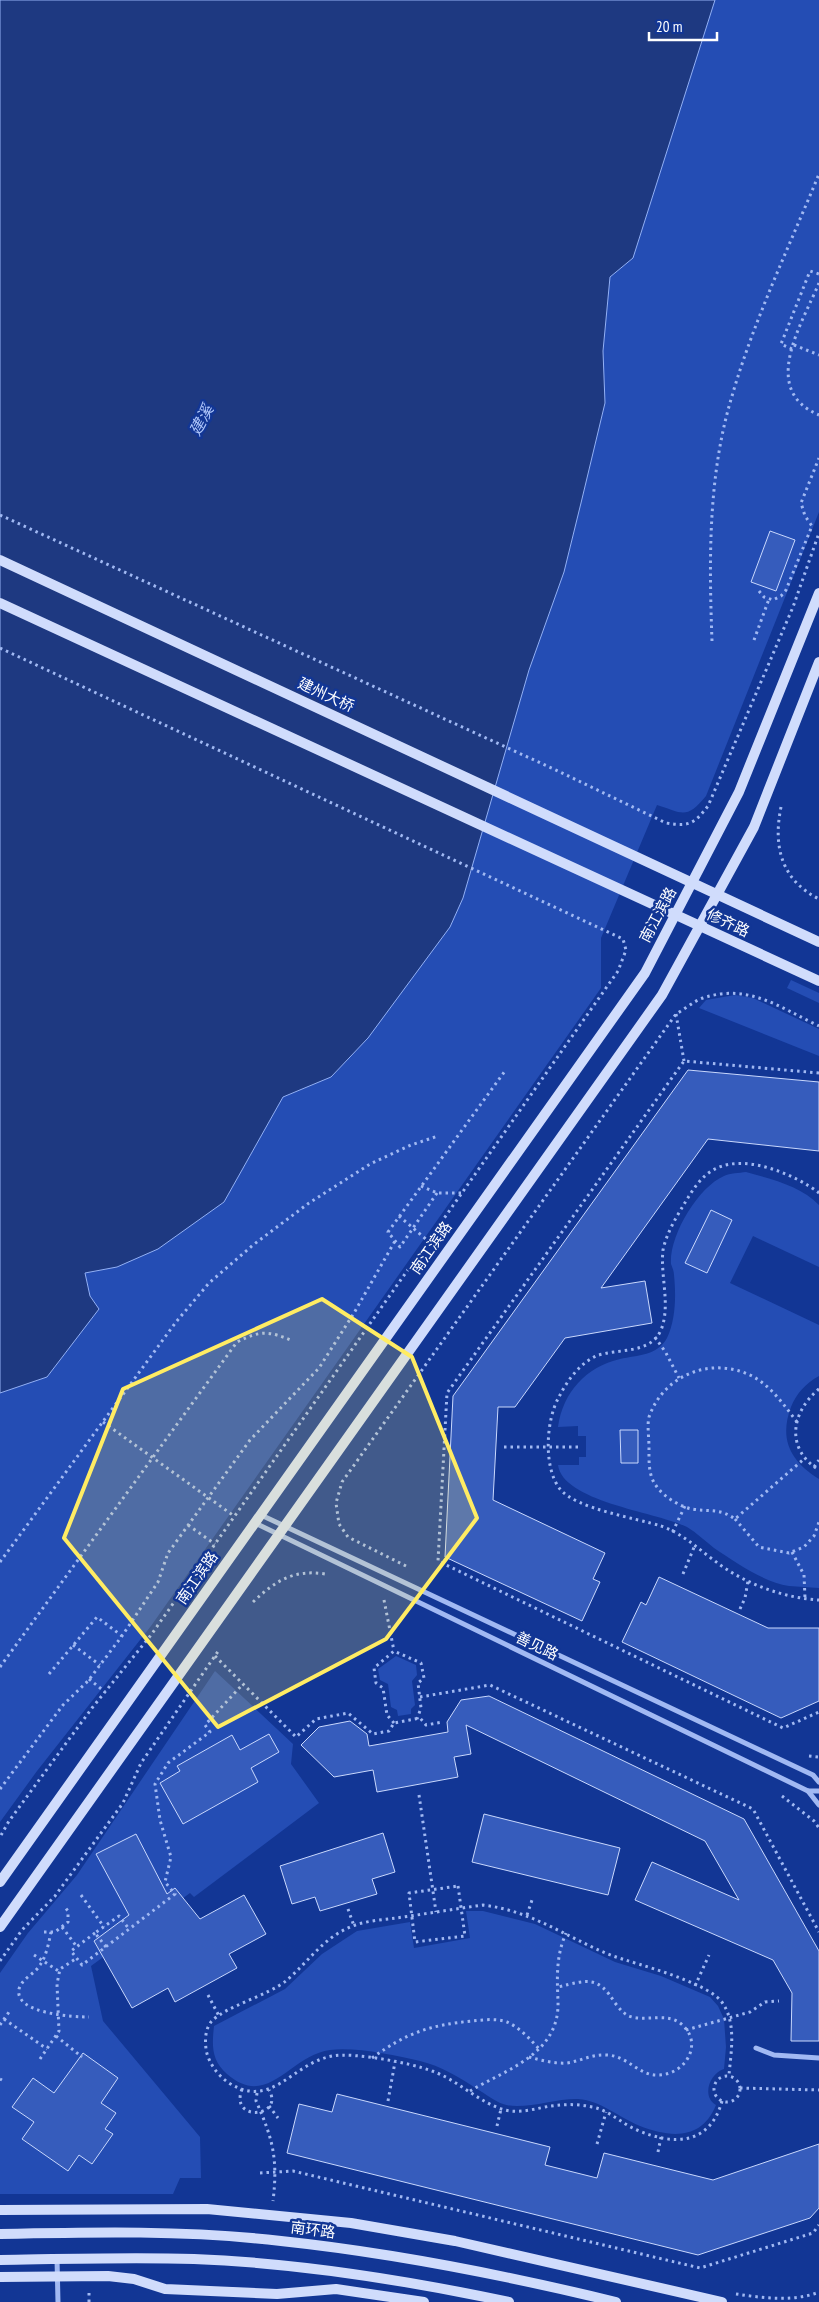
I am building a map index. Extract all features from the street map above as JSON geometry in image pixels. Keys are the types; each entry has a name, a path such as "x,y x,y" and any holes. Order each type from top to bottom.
{"main road":[{"name":"建州大桥","path":"0,560 640,858"},
{"name":"南江滨路","path":"0,1882 644,973 740,792 819,593"},
{"name":"修齐路","path":"0,603 819,981"},
{"path":"0,1927 662,995 754,827 819,662"},
{"name":"修齐路","path":"640,858 819,942"},
{"path":"0,2210 207,2209 351,2223 464,2242 722,2302"},
{"name":"南环路","path":"0,2234 107,2232 279,2240 400,2256 505,2276 616,2302"},
{"path":"0,2260 195,2259 299,2268 436,2287 510,2302"},
{"path":"0,2277 108,2276 134,2279 165,2289 277,2294 336,2288 424,2302"}],"street":[{"name":"善见路","path":"258,1519 284,1525 816,1775"},
{"name":"善见路","path":"258,1519 278,1534 808,1791"},
{"path":"816,1775 819,1782"},
{"path":"808,1791 819,1791"},
{"path":"808,1791 819,1805"},
{"path":"756,2048 774,2055 819,2058"},
{"path":"57,2259 58,2302"}],"path":[{"path":"712,640 709,575 711,531 718,461 732,398 746,353 819,174"},
{"path":"819,274 810,270 781,344 819,355"},
{"path":"819,283 793,347 787,369 790,387 798,402 808,410 819,415"},
{"path":"759,591 764,597 773,600 781,596 786,590 812,526 805,516 801,503 819,458"},
{"path":"0,515 558,771 658,819 682,826 696,821 708,806 793,607 819,533"},
{"path":"754,640 769,599"},
{"path":"0,648 624,939 626,950 618,971 151,1635 105,1692 9,1821 0,1837"},
{"path":"784,799 777,836 782,860 790,876 809,894 819,899"},
{"path":"410,1568 348,1537 339,1524 336,1503 342,1482 676,1014 701,998 730,992 750,994 819,1026"},
{"path":"676,1014 684,1060 447,1393 438,1561 783,1728 819,1712"},
{"path":"684,1060 819,1072"},
{"path":"437,1193 400,1247 388,1232 505,1071"},
{"path":"0,1562 176,1322 209,1283 253,1245 310,1203 370,1164 412,1145 438,1136"},
{"path":"819,1193 808,1184 780,1172 749,1164 718,1167 707,1174 695,1186 667,1236 663,1251 664,1311 661,1331 650,1343 641,1347 597,1356 584,1364 574,1373 554,1406 549,1421 549,1469 559,1489 565,1494 578,1502 605,1512 673,1531 695,1545 716,1562 748,1581 779,1593 819,1600"},
{"path":"421,1186 437,1193 461,1194"},
{"path":"399,1216 428,1241"},
{"path":"0,1789 63,1705 89,1679 122,1636 158,1582 168,1553 250,1440 319,1368 354,1313 395,1241"},
{"path":"0,1667 237,1342 254,1334 272,1332 293,1340"},
{"path":"655,1337 666,1352 679,1378"},
{"path":"797,1422 768,1387 752,1376 732,1369 712,1367 679,1378 666,1388 658,1398 648,1419 650,1472 656,1487 670,1499 691,1509 726,1512 736,1519 759,1547 775,1552 792,1552 804,1547 814,1536 819,1522"},
{"path":"819,1389 806,1402 795,1428 796,1442 805,1458 819,1470"},
{"path":"103,1422 234,1516"},
{"path":"504,1447 581,1447"},
{"path":"736,1519 805,1458"},
{"path":"814,1467 819,1460"},
{"path":"673,1531 685,1506"},
{"path":"188,1525 215,1544"},
{"path":"683,1574 695,1545"},
{"path":"792,1552 804,1575 805,1598"},
{"path":"247,1610 268,1587 286,1578 309,1572 328,1574"},
{"path":"740,1609 745,1598 748,1581"},
{"path":"392,1602 384,1598 394,1651"},
{"path":"49,1674 97,1617 122,1636"},
{"path":"73,1645 100,1665"},
{"path":"0,1961 22,1930 55,1896 122,1803 141,1763 220,1648"},
{"path":"394,1651 422,1663 424,1678 418,1682 422,1708 417,1719"},
{"path":"394,1651 374,1668 376,1683 383,1688 387,1715 394,1722"},
{"path":"215,1656 296,1737 316,1719 348,1713 373,1734 389,1731 394,1722"},
{"path":"89,1679 105,1692"},
{"path":"129,1929 119,1916 71,1951 82,1965 175,1894 165,1882 171,1857 160,1820 155,1784 168,1763 210,1732 206,1725 243,1684"},
{"path":"420,1697 490,1685 752,1809 819,1932"},
{"path":"394,1722 420,1718 426,1725 443,1722"},
{"path":"806,1755 819,1757"},
{"path":"778,1793 790,1801 819,1828"},
{"path":"419,1795 436,1912"},
{"path":"458,1886 461,1908 465,1936 416,1942 409,1893 458,1886"},
{"path":"81,1895 104,1927"},
{"path":"527,1915 533,1897"},
{"path":"44,1932 55,1932 68,1922 68,1911 64,1906"},
{"path":"722,2101 710,2127 701,2135 681,2139 661,2137 639,2131 594,2107 574,2105 508,2111 501,2109 453,2080 431,2070 371,2058 335,2055 317,2060 269,2090 257,2093 227,2082 214,2069 207,2054 205,2038 207,2029 212,2021 286,1981 326,1942 346,1929 354,1926 461,1908 491,1906 527,1915 613,1956 662,1970 714,1994 722,2003 729,2017 732,2046 729,2075"},
{"path":"348,1909 354,1926"},
{"path":"62,1927 77,1947"},
{"path":"51,1932 40,1966 24,1981 19,1989 21,1998 28,2006 58,2016 89,2018"},
{"path":"96,1933 106,1947"},
{"path":"470,2091 502,2075 540,2050 548,2041 554,2026 558,2007 559,1948 566,1933"},
{"path":"34,1955 60,1972"},
{"path":"695,1986 709,1956"},
{"path":"40,2058 59,2031 57,1984 60,1969 77,1958"},
{"path":"19,1977 24,1981"},
{"path":"529,2057 549,2062 567,2063 587,2056 608,2055 628,2060 638,2070 656,2076 672,2074 685,2064 690,2054 691,2045 686,2030 678,2021 667,2018 632,2017 620,2011 601,1984 581,1982 558,1987"},
{"path":"208,1995 219,2016"},
{"path":"686,2030 750,2012 764,2002 779,2001"},
{"path":"0,2025 11,2009"},
{"path":"4,2019 47,2049"},
{"path":"371,2058 390,2044 433,2026 487,2019 506,2022 530,2039 540,2050"},
{"path":"56,2036 82,2057"},
{"path":"388,2101 395,2062"},
{"path":"729,2075 738,2082 740,2088 736,2099 730,2102 722,2101 715,2095 714,2084 723,2076 729,2075"},
{"path":"740,2088 819,2090"},
{"path":"242,2089 240,2102 250,2112 261,2112 269,2106 272,2100 269,2090"},
{"path":"257,2093 256,2101 275,2153 276,2172 272,2205"},
{"path":"269,2106 278,2118"},
{"path":"497,2126 501,2109"},
{"path":"597,2144 606,2112"},
{"path":"658,2152 661,2137"},
{"path":"260,2173 293,2171 700,2268 813,2233 819,2225"}],"highlighted area":[{"path":"322,1299 412,1357 477,1518 386,1639 218,1727 64,1538 123,1389"}],"shaded area":[{"path":"715,0 819,0 819,512 706,796 689,812 679,812 657,805 601,938 601,988 151,1626 37,1771 0,1822 0,1393 47,1377 99,1309 90,1296 85,1273 117,1267 224,1202 283,1097 331,1077 368,1038 463,898 529,670 564,572 605,403 603,351 610,277 633,258"},
{"path":"791,980 819,993 819,1003 787,988"},
{"path":"735,995 753,998 819,1029 819,1056 699,1008 706,1000"},
{"path":"746,1172 795,1188 812,1198 819,1205 819,1267 753,1236 730,1283 819,1325 819,1376 806,1385 799,1393 791,1407 786,1429 787,1439 794,1457 819,1479 819,1588 779,1584 759,1576 714,1548 687,1527 593,1497 576,1488 564,1478 558,1465 579,1465 579,1457 586,1457 586,1436 578,1436 578,1426 558,1427 565,1403 571,1392 578,1383 597,1368 620,1359 652,1352 663,1344 670,1331 674,1315 674,1274 671,1264 675,1240 680,1227 695,1201 704,1190 726,1175"},
{"path":"396,1656 416,1665 417,1675 412,1681 415,1705 411,1709 411,1714 398,1716 397,1710 391,1707 388,1684 380,1680 378,1669"},
{"path":"215,1671 293,1744 291,1764 319,1803 194,1897 190,1893 91,1966 103,2021 200,2137 201,2178 180,2178 173,2194 0,2194 0,1973 28,1933 77,1875"},
{"path":"466,1911 483,1911 535,1924 615,1962 661,1976 710,1997 718,2006 724,2019 726,2047 724,2069 715,2075 709,2085 709,2096 716,2105 703,2125 684,2133 663,2133 640,2126 595,2103 578,2099 511,2106 496,2101 443,2069 420,2061 375,2052 330,2050 316,2054 303,2061 267,2084 255,2086 242,2084 227,2074 215,2058 213,2046 214,2026 285,1989 322,1954 357,1931 410,1922 414,1948 470,1938"}],"water":[{"name":"建溪","path":"0,0 715,0 633,258 610,277 603,351 605,403 581,503 564,572 529,670 463,898 450,927 368,1038 331,1077 283,1097 224,1202 158,1249 117,1267 85,1273 90,1296 99,1309 47,1377 0,1393"}],"building":[{"path":"770,531 795,540 776,591 751,582"},
{"path":"688,1070 819,1082 819,1151 708,1139 601,1288 645,1281 652,1323 565,1338 515,1407 498,1407 493,1500 605,1553 593,1579 600,1582 582,1621 445,1557 453,1396"},
{"path":"711,1210 732,1220 707,1273 685,1263"},
{"path":"620,1430 638,1430 638,1463 621,1463"},
{"path":"659,1577 768,1628 819,1628 819,1701 781,1718 622,1642 641,1602 646,1605"},
{"path":"489,1696 744,1819 819,1951 819,2041 791,2041 792,1993 773,1960 635,1900 652,1862 739,1900 705,1841 466,1725 471,1754 454,1757 458,1777 377,1792 373,1770 334,1777 301,1745 319,1727 350,1721 367,1734 369,1746 448,1732 447,1722 461,1700"},
{"path":"269,1734 279,1752 251,1768 258,1782 183,1824 160,1783 180,1771 177,1766 232,1735 240,1750"},
{"path":"484,1814 620,1848 608,1895 472,1862"},
{"path":"383,1833 395,1872 372,1879 377,1894 320,1911 315,1897 292,1904 280,1866"},
{"path":"136,1834 167,1894 175,1888 200,1919 244,1895 266,1934 229,1954 237,1968 175,2002 168,1988 132,2008 94,1941 129,1915 96,1854"},
{"path":"83,2053 118,2078 101,2103 116,2113 105,2129 113,2134 92,2164 79,2155 68,2171 22,2139 34,2122 12,2107 33,2078 54,2093"},
{"path":"337,2094 550,2147 545,2165 597,2178 604,2153 713,2180 819,2144 819,2208 810,2218 698,2255 287,2153 299,2104 332,2112"}]}
